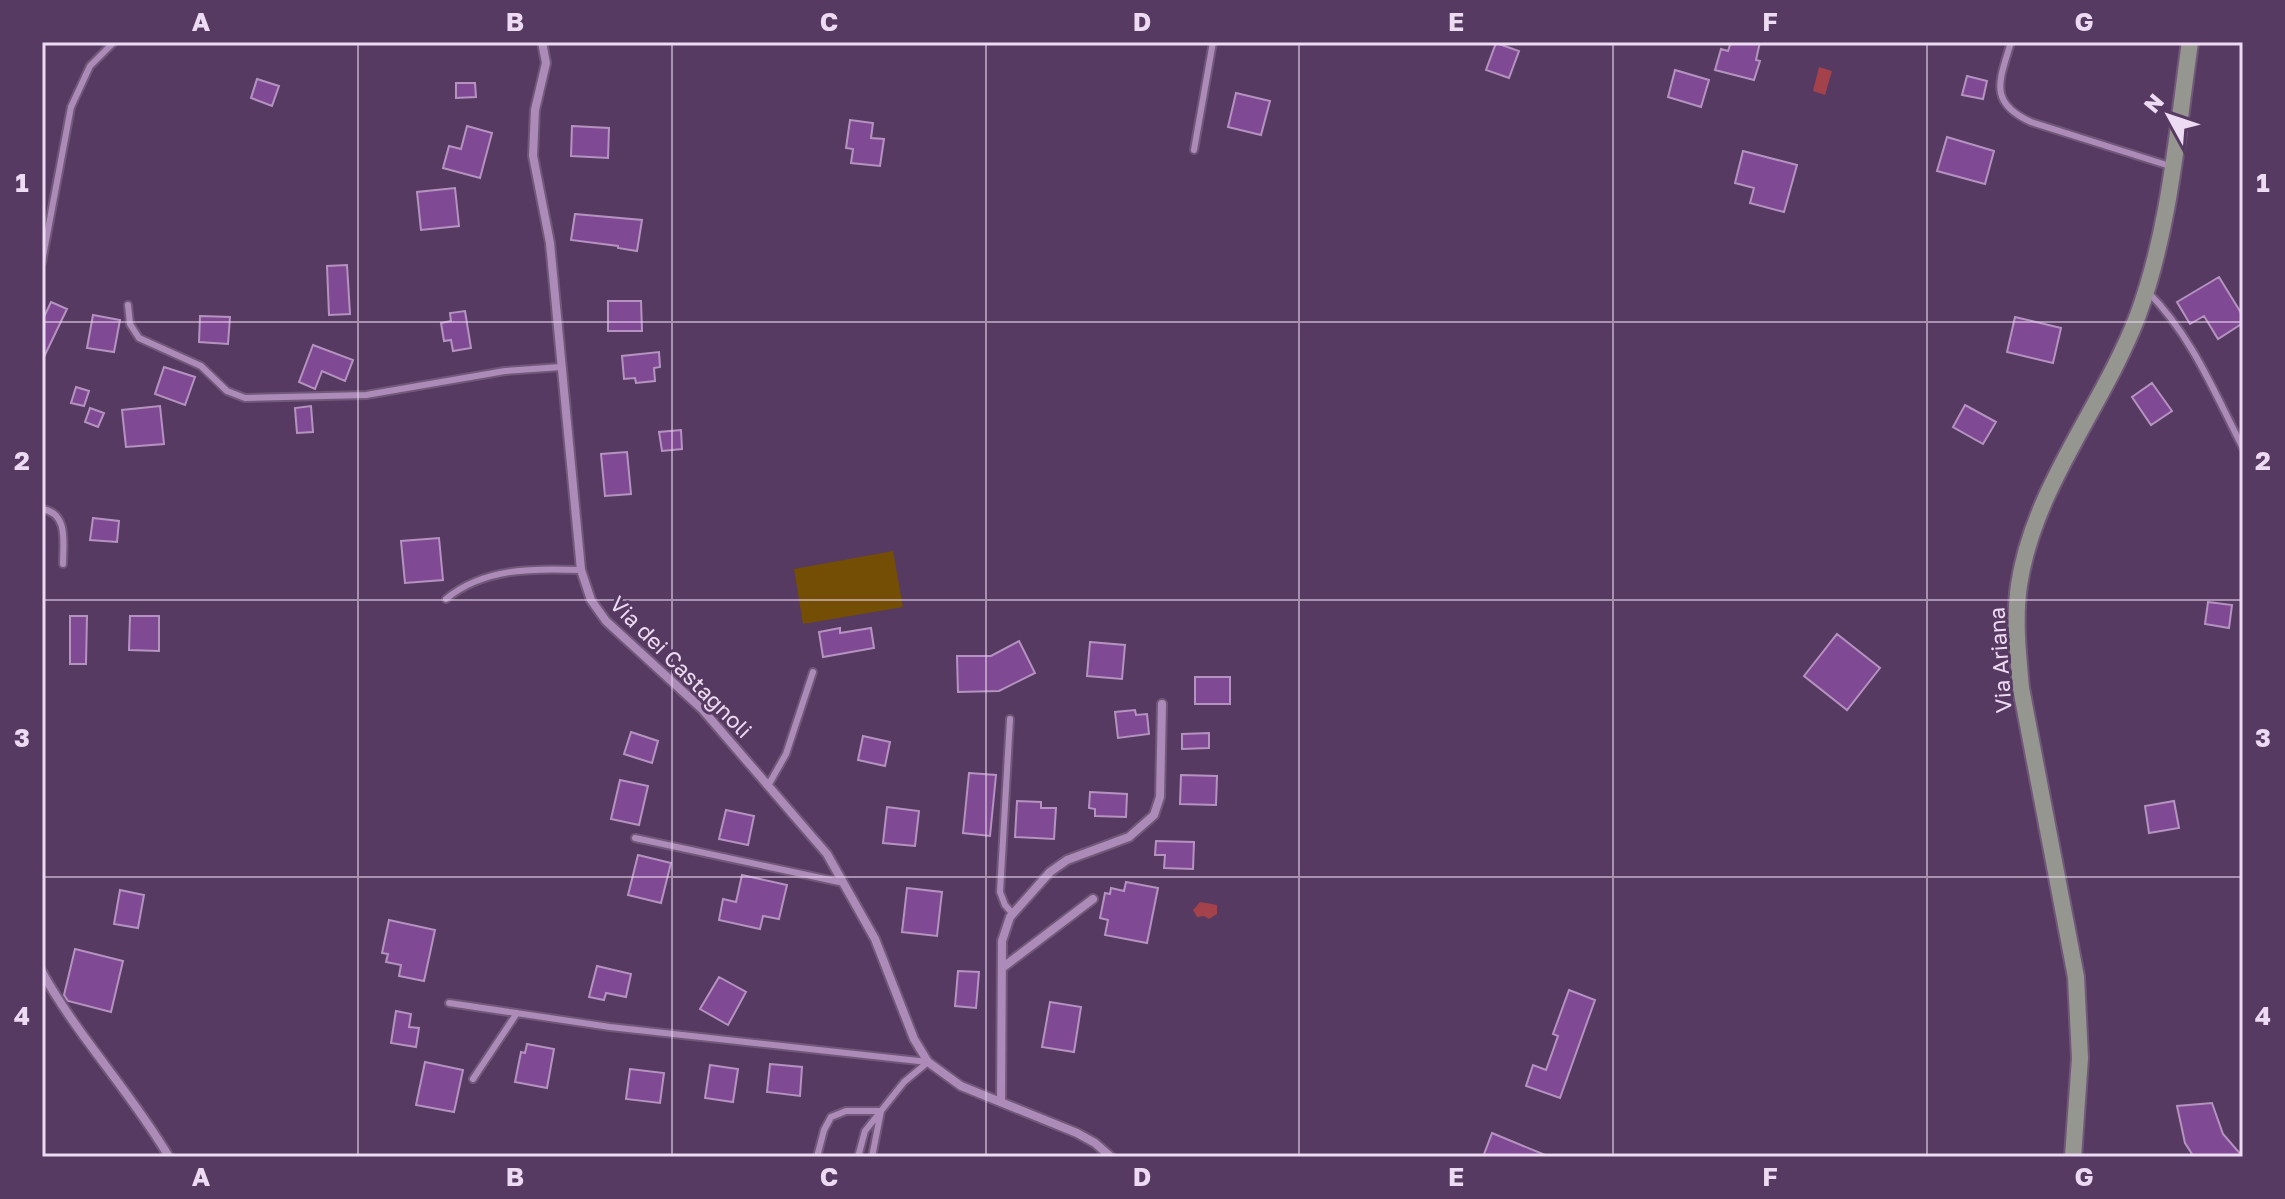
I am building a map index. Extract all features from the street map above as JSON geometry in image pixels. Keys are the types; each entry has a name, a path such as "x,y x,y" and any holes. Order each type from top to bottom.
{"main road":[{"name":"Via Ariana","path":"2073,1157 2080,1058 2078,991 2024,706 2017,605 2023,564 2038,516 2127,340 2145,290 2173,167 2190,42"}],"street":[{"name":"Via dei Castagnoli","path":"542,42 546,63 533,120 533,156 550,243 581,570 591,600 606,621 702,709 820,845 882,954 916,1045 928,1062 954,1082 1077,1133 1111,1157"},
{"path":"1001,1102 1003,932 1013,914 1060,864 1129,837 1150,820 1160,797 1162,704"},
{"path":"1002,968 1093,899"},
{"path":"42,972 65,1009 128,1092 169,1157"}],"lane":[{"path":"42,262 71,107 90,66 114,42"},
{"path":"1194,150 1213,42"},
{"path":"2011,42 1999,89 2004,103 2015,114 2031,122 2173,167"},
{"path":"2145,290 2172,318 2186,339 2243,448"},
{"path":"128,305 130,324 139,338 201,366 227,391 245,398 366,395 505,371 561,367"},
{"path":"42,509 54,512 63,525 63,564"},
{"path":"446,599 463,585 485,576 543,569 581,570"},
{"path":"769,784 786,754 813,672"},
{"path":"1010,719 1000,892 1013,914"},
{"path":"635,838 844,883"},
{"path":"449,1003 762,1045 928,1062"},
{"path":"473,1079 517,1013"},
{"path":"858,1157 865,1131 904,1082 928,1062"},
{"path":"817,1157 831,1117 846,1111 881,1111"},
{"path":"872,1157 881,1111"}],"shaded area":[{"path":"1819,67 1832,71 1825,95 1813,91"},
{"path":"893,551 903,607 803,624 794,569"},
{"path":"1200,902 1217,905 1217,914 1209,919 1197,917 1193,910"}],"building":[{"path":"1731,42 1760,42 1756,60 1760,61 1754,80 1715,70 1721,49 1728,51"},
{"path":"1496,43 1519,51 1509,78 1486,70"},
{"path":"1675,70 1709,80 1701,107 1668,97"},
{"path":"1967,76 1987,81 1983,99 1962,95"},
{"path":"257,79 279,86 272,106 251,98"},
{"path":"456,83 475,83 476,97 456,98"},
{"path":"1236,93 1270,101 1261,135 1228,127"},
{"path":"850,120 873,123 871,138 884,139 880,166 851,163 853,149 846,148"},
{"path":"467,126 492,133 480,178 443,168 449,146 461,149"},
{"path":"572,126 609,128 608,158 571,156"},
{"path":"1947,137 1994,151 1985,184 1937,171"},
{"path":"1743,151 1797,165 1784,212 1750,203 1754,188 1735,183"},
{"path":"455,188 459,226 421,230 417,192"},
{"path":"575,214 642,220 637,251 571,240"},
{"path":"347,265 350,314 329,315 327,266"},
{"path":"2219,277 2243,316 2243,323 2218,339 2204,316 2190,324 2177,302"},
{"path":"608,301 641,301 642,331 608,331"},
{"path":"51,302 67,309 42,361 42,321"},
{"path":"465,311 471,348 453,351 451,340 444,341 441,323 451,321 450,313"},
{"path":"93,315 120,320 114,352 87,348"},
{"path":"200,316 230,317 228,344 199,342"},
{"path":"2015,317 2061,328 2053,363 2007,352"},
{"path":"313,345 353,360 345,381 322,371 315,389 299,382"},
{"path":"659,352 660,367 654,368 655,381 636,383 635,378 624,379 622,356"},
{"path":"164,367 195,377 185,405 155,394"},
{"path":"2152,383 2172,411 2151,425 2132,397"},
{"path":"76,387 89,391 84,406 71,403"},
{"path":"1965,405 1996,422 1983,444 1953,427"},
{"path":"160,406 164,444 126,447 122,410"},
{"path":"311,406 313,432 297,433 295,408"},
{"path":"90,408 104,413 98,427 85,422"},
{"path":"681,430 682,449 662,451 659,432"},
{"path":"627,452 631,494 605,496 601,454"},
{"path":"93,518 119,521 117,542 90,540"},
{"path":"439,538 443,580 405,583 401,541"},
{"path":"2208,602 2232,605 2229,628 2205,624"},
{"path":"70,616 87,616 86,664 70,664"},
{"path":"130,616 159,616 159,651 129,650"},
{"path":"840,628 840,633 871,628 874,648 823,657 819,632"},
{"path":"1837,634 1880,668 1847,710 1804,676"},
{"path":"1019,641 1035,673 999,691 958,692 957,656 991,656"},
{"path":"1090,642 1125,645 1122,679 1087,676"},
{"path":"1195,677 1230,677 1230,704 1195,704"},
{"path":"1135,710 1136,715 1147,714 1149,734 1118,738 1115,712"},
{"path":"631,732 658,741 652,763 624,754"},
{"path":"1209,733 1209,748 1182,749 1182,734"},
{"path":"863,736 890,742 885,766 858,760"},
{"path":"969,773 996,775 990,836 963,833"},
{"path":"1181,775 1217,776 1216,805 1180,804"},
{"path":"620,780 648,786 639,825 611,819"},
{"path":"1090,792 1127,794 1126,817 1095,816 1095,809 1089,808"},
{"path":"1017,801 1041,802 1041,808 1056,808 1054,839 1015,837"},
{"path":"2174,801 2179,828 2149,833 2145,806"},
{"path":"887,807 919,811 915,846 883,843"},
{"path":"726,810 754,816 748,845 719,839"},
{"path":"1156,841 1194,842 1193,869 1164,868 1165,855 1155,855"},
{"path":"638,855 671,863 661,903 628,895"},
{"path":"742,875 787,885 779,919 763,916 760,929 719,920 723,899 736,902"},
{"path":"1126,882 1158,888 1147,943 1105,935 1108,920 1100,918 1105,893 1110,894 1111,888 1124,891"},
{"path":"907,888 942,892 937,936 902,932"},
{"path":"120,890 144,895 138,928 114,924"},
{"path":"389,920 435,930 424,981 399,976 401,965 386,962 388,954 382,953"},
{"path":"75,949 123,961 111,1012 68,1001 64,995"},
{"path":"597,966 631,974 626,997 606,993 604,1000 589,997"},
{"path":"958,971 979,972 976,1008 955,1006"},
{"path":"719,977 746,992 728,1025 700,1009"},
{"path":"1569,990 1595,1000 1560,1098 1526,1086 1533,1065 1546,1070 1558,1036 1553,1034"},
{"path":"1050,1002 1081,1007 1074,1052 1042,1047"},
{"path":"396,1011 411,1014 409,1027 419,1028 416,1047 391,1043"},
{"path":"527,1044 554,1049 547,1088 515,1082 521,1052 525,1053"},
{"path":"425,1062 463,1070 454,1112 416,1105"},
{"path":"770,1064 802,1067 800,1096 767,1092"},
{"path":"710,1065 738,1069 733,1102 705,1098"},
{"path":"630,1069 664,1073 660,1103 626,1099"},
{"path":"2212,1103 2223,1134 2243,1157 2194,1157 2185,1143 2177,1106"},
{"path":"1492,1133 1550,1157 1483,1157"}]}
